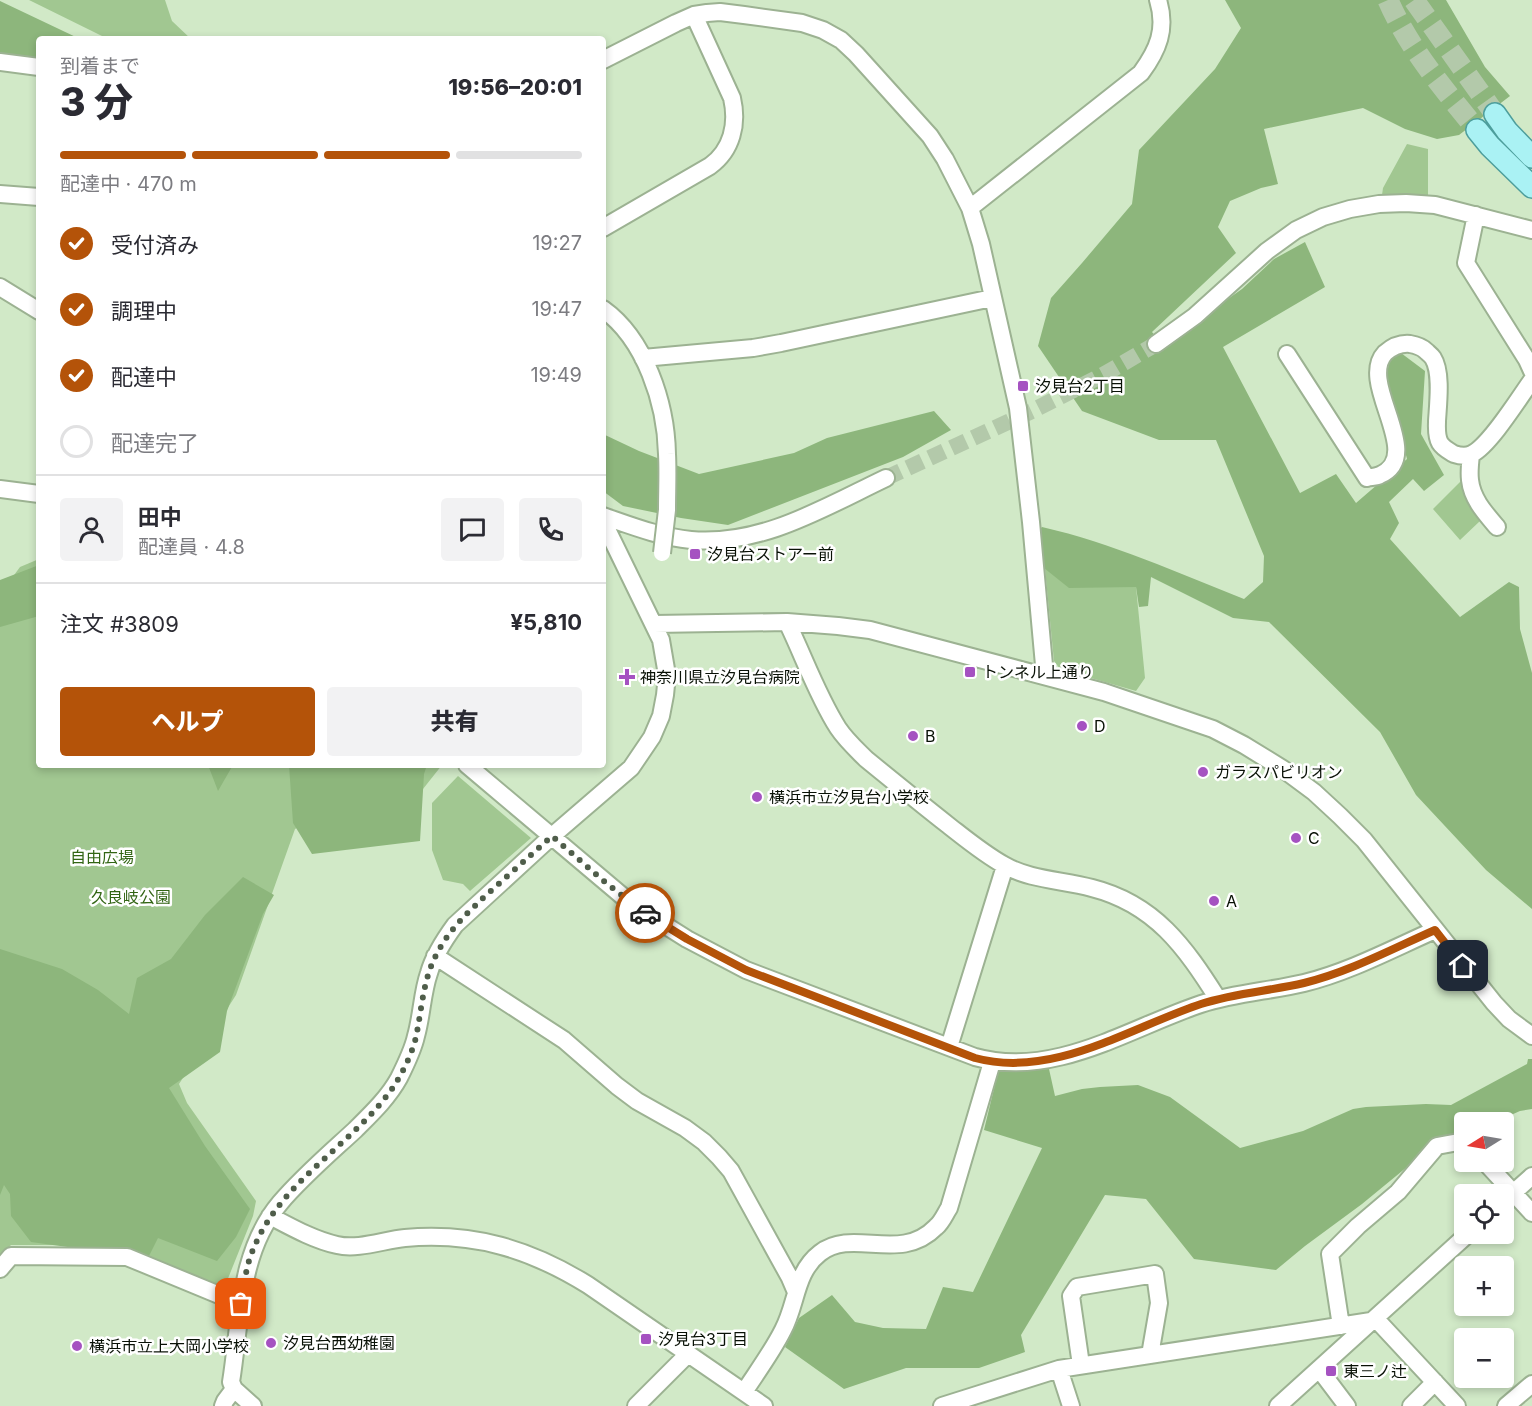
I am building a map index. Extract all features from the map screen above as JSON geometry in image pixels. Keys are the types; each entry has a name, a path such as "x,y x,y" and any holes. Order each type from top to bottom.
{"main road":[{"path":"1495,114 1532,157"},
{"path":"1477,130 1532,187"}],"street":[{"path":"970,208 1141,73 1157,48 1161,33 1162,20 1158,0"},
{"path":"606,59 694,15 722,6 802,23 823,30 841,40 930,136 945,159 970,208 981,244 1015,397 1021,429 1045,676"},
{"path":"606,226 710,166 718,160 728,146 735,122 732,98 694,15"},
{"path":"0,62 36,66"},
{"path":"0,194 36,197"},
{"path":"1156,344 1195,316 1267,251 1296,230 1323,217 1379,204 1406,203 1435,206 1532,230"},
{"path":"1476,215 1466,263 1532,371"},
{"path":"0,287 36,309"},
{"path":"643,358 753,348 992,298"},
{"path":"606,311 624,327 634,340 659,399 667,452 667,510 662,553"},
{"path":"1287,354 1367,478 1380,475 1390,468 1396,455 1396,441 1378,371 1380,360 1392,348 1401,344 1412,344 1423,348 1433,358 1437,368 1439,441 1444,448 1456,455 1471,455 1485,444 1532,380"},
{"path":"1471,455 1469,478 1471,488 1481,508 1497,527"},
{"path":"606,519 649,533 692,540 730,539 764,532 796,521 885,478"},
{"path":"0,489 36,493"},
{"path":"253,1406 234,1389 231,1382 245,1275 258,1239 270,1216 302,1180 372,1113 398,1080 417,1035 426,983 435,956 455,925 552,836 631,768 652,736 661,716 667,675 661,640 606,524"},
{"path":"787,622 828,710 851,745 866,759 978,848 1005,866 1112,894 1151,916 1167,929 1181,946 1218,999"},
{"path":"654,624 787,622 870,630 1104,692 1213,729 1283,769 1314,792 1364,840 1497,1006 1509,1019 1532,1036"},
{"path":"471,768 633,905 697,945 746,970 975,1058 992,1062 1038,1061 1070,1055 1180,1011 1218,999 1323,978 1435,930"},
{"path":"949,1047 1005,866"},
{"path":"435,956 564,1040 637,1101 685,1128 704,1142 720,1157 731,1172 796,1292"},
{"path":"744,1392 783,1330 803,1272 822,1251 849,1243 894,1245 910,1243 925,1236 938,1226 949,1208 992,1062"},
{"path":"1341,1326 1330,1254 1358,1226 1398,1192 1437,1146 1454,1143"},
{"path":"1514,1192 1532,1176"},
{"path":"1514,1201 1532,1213"},
{"path":"270,1216 339,1246 405,1238 452,1237 520,1251 563,1269 764,1406"},
{"path":"1278,1406 1456,1244"},
{"path":"0,1269 11,1256 127,1257 241,1304"},
{"path":"1082,1365 1071,1296 1077,1287 1155,1274 1159,1304 1150,1355"},
{"path":"942,1406 1059,1369 1341,1326 1373,1319"},
{"path":"1373,1319 1457,1406"},
{"path":"636,1406 688,1354"},
{"path":"1059,1369 1071,1406"},
{"path":"1319,1369 1347,1406"},
{"path":"1411,1406 1435,1382"},
{"path":"1506,1406 1532,1384"},
{"path":"223,1406 234,1389"}],"green space":[{"path":"29,0 165,0 172,21 188,36 102,36"},
{"path":"1225,0 1446,0 1485,67 1510,96 1459,135 1437,139 1405,129 1363,108 1264,129 1278,184 1261,188 1230,201 1218,227 1236,253 1152,332 1163,345 1242,289 1274,259 1305,242 1325,287 1223,347 1300,493 1336,474 1356,503 1407,459 1386,376 1393,347 1425,371 1421,434 1444,475 1424,491 1413,479 1389,502 1399,523 1390,539 1460,617 1509,582 1519,587 1520,629 1532,673 1532,909 1486,870 1416,795 1380,732 1269,622 1233,618 1151,577 1148,606 1139,607 1136,587 1069,588 1044,568 1042,527 1094,541 1244,599 1263,582 1264,556 1216,440 1159,440 1082,411 1038,346 1051,298 1132,204 1139,150 1215,69 1241,28"},
{"path":"0,1 74,36 36,36 36,60 0,54"},
{"path":"1407,144 1428,149 1428,199 1406,194 1382,195 1383,188"},
{"path":"934,411 951,430 903,457 728,525 623,506 606,493 606,435 699,474 794,453 827,438"},
{"path":"1462,480 1469,501 1480,521 1460,540 1433,509"},
{"path":"1041,528 1136,587 1145,678 1136,691 1060,669 1054,661"},
{"name":"久良岐公園","path":"36,560 36,768 440,768 404,813 331,809 295,829 236,995 179,1084 187,1103 256,1201 253,1216 225,1290 146,1262 140,1245 11,1245 0,1256 0,585 9,582 20,567"},
{"path":"36,566 36,617 0,627 0,580"},
{"path":"209,768 231,768 218,791"},
{"path":"289,768 426,768 420,841 312,854 293,823"},
{"path":"458,776 531,838 470,891 463,884 443,880 432,850 432,803"},
{"path":"243,877 274,895 263,914 227,1011 220,1052 169,1088 205,1146 250,1209 236,1237 217,1261 158,1238 146,1262 104,1252 31,1242 11,1216 10,1194 4,1185 0,1195 0,949 62,969 98,990 129,1014 137,978 171,959 205,915"},
{"path":"1528,1059 1532,1059 1532,1109 1514,1114 1454,1112 1454,1138 1435,1144 1276,1270 1194,1259 1146,1199 1105,1195 1021,1335 1025,1352 979,1368 906,1368 844,1389 785,1347 799,1318 832,1295 855,1322 883,1328 926,1329 943,1287 973,1292 1042,1148 984,1130 998,1072 1049,1069 1055,1096 1082,1089 1138,1085 1170,1097 1240,1148 1303,1131 1353,1109 1426,1104 1451,1105 1527,1064"}],"tunnel":[{"path":"1388,0 1417,52 1477,130"},
{"path":"1414,0 1495,114"},
{"path":"886,478 1032,411 1103,375 1156,344"}],"way so far":[{"path":"241,1304 245,1275 251,1256 270,1216 302,1180 372,1113 398,1080 417,1035 429,972 435,956 455,925 552,836 645,913"}],"place":[{"name":"汐見台2丁目","path":"1023,386"},
{"name":"汐見台ストアー前","path":"695,554"},
{"name":"トンネル上通り","path":"970,672"},
{"name":"神奈川県立汐見台病院","path":"627,677"},
{"name":"D","path":"1082,726"},
{"name":"B","path":"913,736"},
{"name":"ガラスパビリオン","path":"1203,772"},
{"name":"横浜市立汐見台小学校","path":"757,797"},
{"name":"C","path":"1296,838"},
{"name":"A","path":"1214,901"},
{"name":"汐見台3丁目","path":"646,1339"},
{"name":"汐見台西幼稚園","path":"271,1343"},
{"name":"横浜市立上大岡小学校","path":"77,1346"},
{"name":"東三ノ辻","path":"1331,1371"}],"route":[{"path":"645,913 717,956 746,970 975,1058 992,1062 1038,1061 1070,1055 1203,1003 1241,993 1323,978 1435,930 1463,966"}],"park label":[{"name":"自由広場","path":"102,857"}]}
